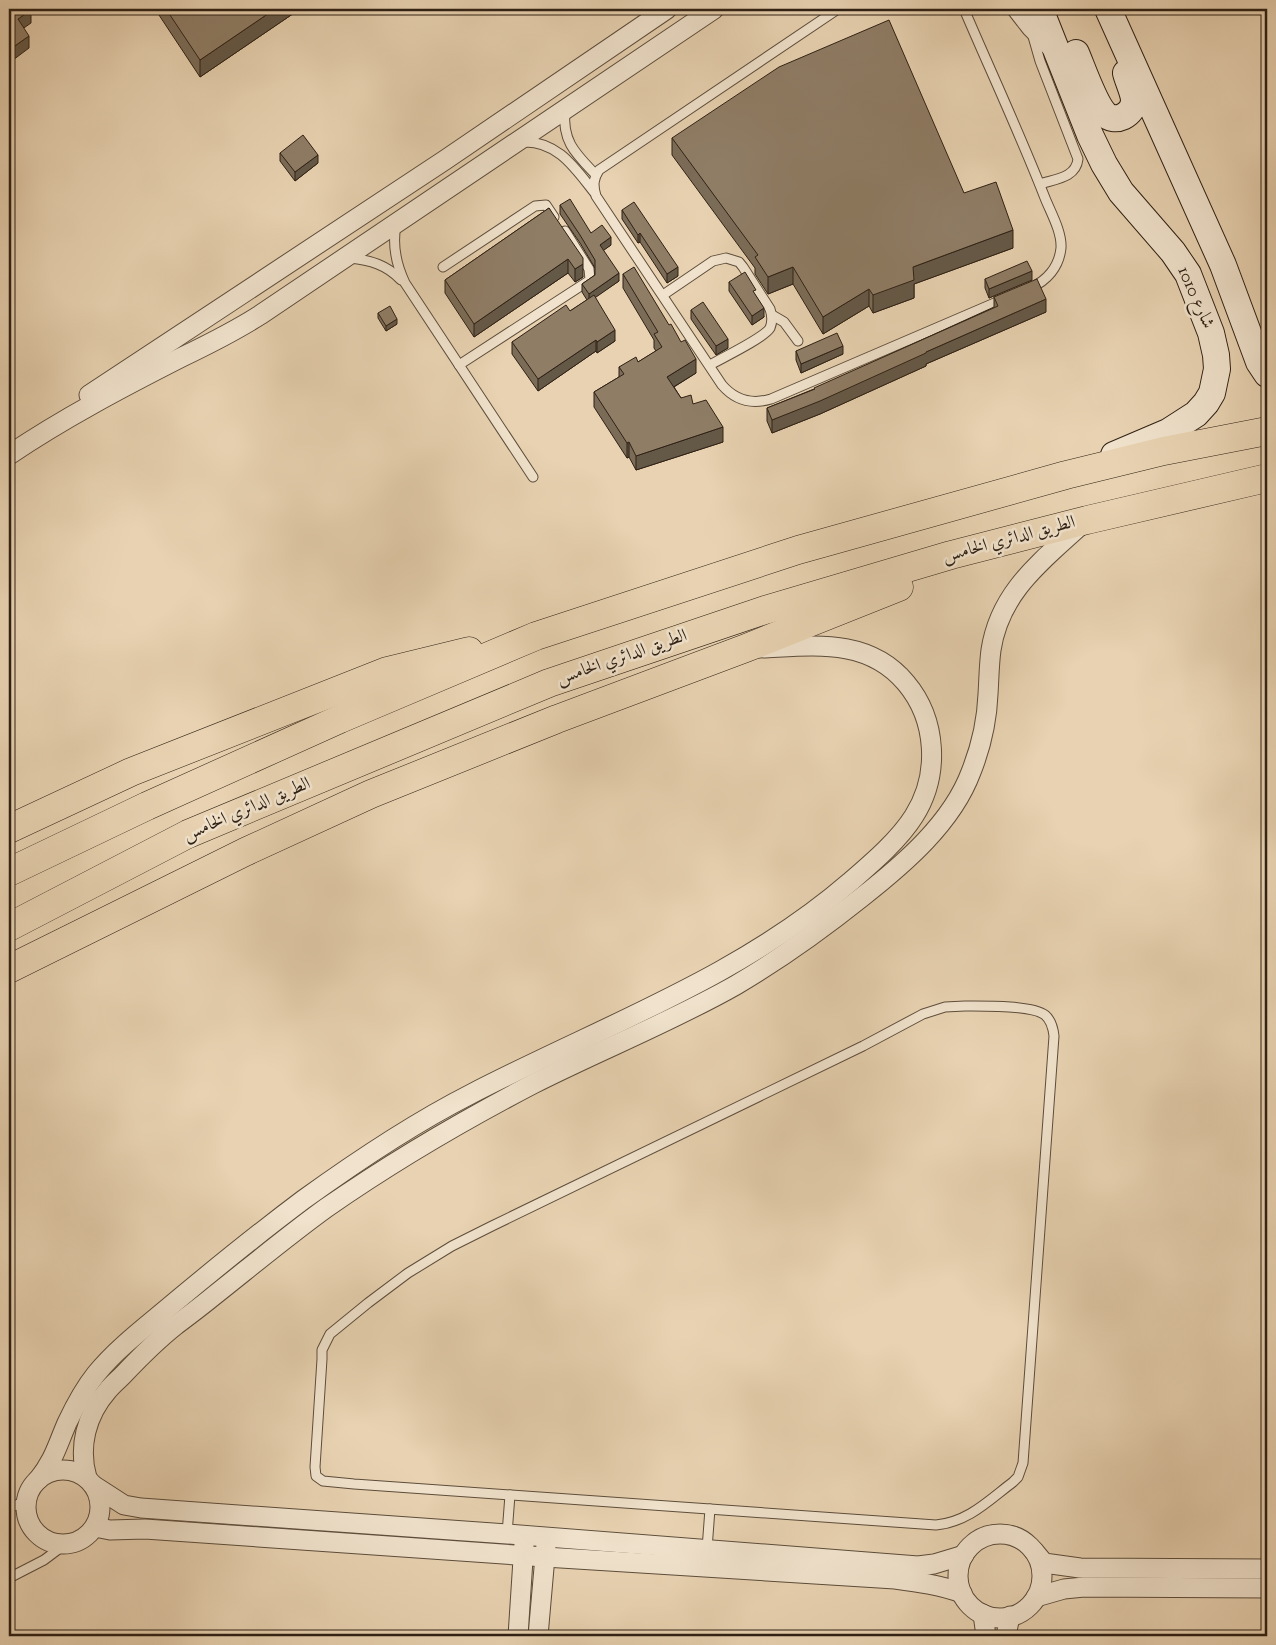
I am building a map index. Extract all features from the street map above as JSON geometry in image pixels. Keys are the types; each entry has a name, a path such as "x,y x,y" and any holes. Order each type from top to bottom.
{"highway":[{"path":"9,872 182,790 340,719 536,636 798,550 1066,475 1164,451 1267,431"},
{"name":"الطريق الدائري الخامس","path":"9,927 188,834 549,683 765,610 951,555 1087,520 1267,478"},
{"path":"9,969 245,852 370,794 746,648 1026,535"},
{"path":"9,829 131,772 387,671 536,636"}],"street":[{"path":"29,442 51,420 445,160 667,9"},
{"path":"9,454 122,389 235,331 714,9"},
{"path":"1018,9 1036,18"},
{"path":"1056,9 1100,107 1106,115 1117,118 1131,110 1134,99 1101,9"},
{"name":"شارع 1010","path":"1108,9 1196,202 1223,265 1258,362 1267,374"},
{"name":"شارع 1010","path":"1036,18 1058,53 1090,135 1104,164 1121,192 1173,252 1188,274 1211,333 1217,369 1212,394 1196,414 1168,432 1066,475"},
{"path":"746,648 822,646 856,650 872,656 896,672 905,681 920,704 928,725 932,747 930,777 926,791 916,812 904,830 867,867 827,902 784,933 740,960 665,999 462,1098 383,1145 300,1202 208,1274 106,1362 83,1393 54,1457 28,1493 26,1516 32,1529 43,1539 64,1545 82,1540 95,1527 99,1519 101,1510 98,1492 90,1482 83,1458 84,1437 91,1417 108,1390 146,1351 266,1253 327,1208 390,1166 455,1127 530,1086 685,1012 737,984 787,953 835,919 881,882 916,850 941,822 957,800 970,775 979,749 985,722 991,650 1000,617 1028,573 1087,520"},
{"path":"867,867 881,882"},
{"path":"38,1480 53,1471 71,1470 124,1505 141,1508 918,1566 934,1564 964,1555"},
{"path":"95,1527 110,1530 145,1528 545,1557 894,1579 936,1585 962,1594"},
{"path":"1032,1549 1038,1558 1042,1578 1036,1597 1030,1605 1010,1616 993,1617 974,1609 962,1594 958,1584 959,1564 977,1540 996,1534 1007,1534 1016,1537 1025,1542 1032,1549 1044,1563 1062,1566 1267,1569"},
{"path":"516,1535 523,1555 518,1636"},
{"path":"538,1636 546,1537"},
{"path":"1036,1597 1064,1589 1084,1586 1267,1588"},
{"path":"983,1614 986,1636"},
{"path":"1006,1636 1010,1616"}],"lane":[{"path":"595,192 593,186 596,175 604,167 838,9"},
{"path":"964,9 1040,184 1059,235 1061,247 1059,259 1054,270 1045,280 1018,293"},
{"path":"1036,18 1040,61 1078,158 1074,171 1069,175 1040,184"},
{"path":"565,109 564,122 570,146 596,175"},
{"path":"515,143 534,142 553,148 572,164 595,192 728,392 744,400 762,402 1008,297"},
{"path":"443,267 535,206 546,206 589,269 590,280 459,365"},
{"path":"396,223 394,233 395,254 405,283 533,477"},
{"path":"345,258 368,260 378,264 388,269 405,283"},
{"path":"663,295 713,261 726,258 738,262 743,267 770,309 772,322 764,334 710,365"},
{"path":"772,315 784,322 798,341"},
{"path":"966,1006 1024,1008 1040,1011 1051,1021 1054,1036 1023,1463 1018,1477 1013,1482 968,1516 949,1524 936,1525 510,1495 327,1482 319,1479 316,1476 314,1467 322,1350 330,1334 408,1273 452,1246 924,1014 945,1008 966,1006"},
{"path":"510,1495 516,1535"},
{"path":"9,1508 26,1501"},
{"path":"707,1549 710,1509"},
{"path":"9,1578 44,1560 64,1545"}],"building":[{"path":"9,9 31,10 18,19 29,36 9,50"},
{"path":"166,9 275,9 200,60"},
{"path":"889,20 964,193 996,182 1013,230 913,267 914,280 873,295 869,289 823,317 793,267 768,277 755,257 758,255 672,138 779,67"},
{"path":"303,135 318,155 295,172 280,153"},
{"path":"570,199 591,233 602,225 611,237 600,245 619,273 589,294 582,284 595,275 595,260 560,205"},
{"path":"634,202 678,267 667,274 622,210"},
{"path":"549,208 583,258 583,264 575,269 568,259 474,324 445,280"},
{"path":"1027,261 1032,271 989,289 985,279"},
{"path":"634,267 669,325 671,324 681,342 685,340 696,359 667,377 681,398 691,395 693,404 706,400 723,427 636,456 629,442 627,443 594,392 624,374 619,367 636,357 638,362 662,347 654,334 658,332 623,274"},
{"path":"745,272 756,290 753,291 764,308 752,316 729,282"},
{"path":"1037,279 1046,299 820,401 772,420 767,408 815,389 998,306 994,297"},
{"path":"594,295 615,330 597,342 596,340 538,379 512,342 566,305 570,311"},
{"path":"703,302 728,339 716,346 691,310"},
{"path":"390,306 397,319 386,326 378,313"},
{"path":"837,333 843,346 801,364 796,351"}]}
